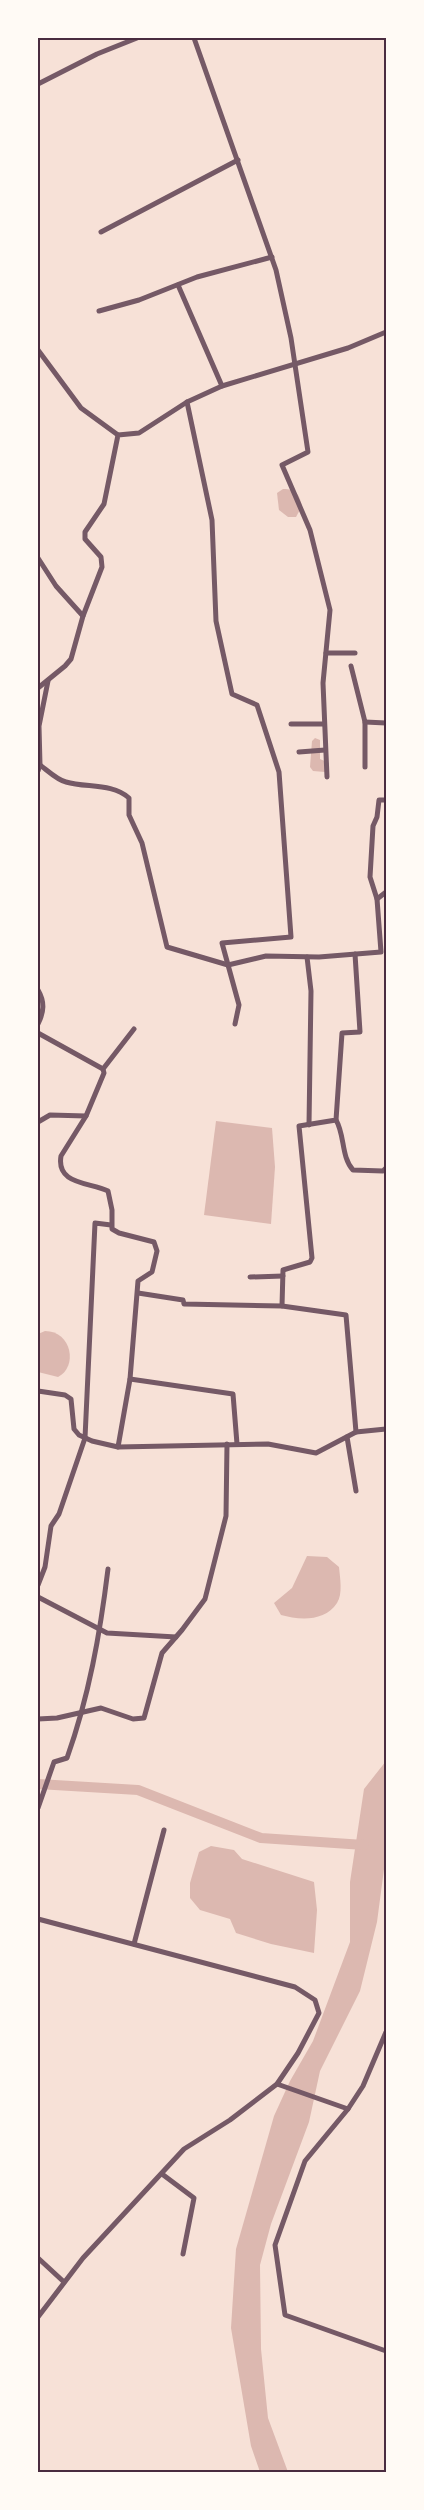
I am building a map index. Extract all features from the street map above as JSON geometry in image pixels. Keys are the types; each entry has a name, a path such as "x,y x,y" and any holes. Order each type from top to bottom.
{"street":[{"path":"38,84 130,39 137,38"},
{"path":"194,38 272,257 289,329 308,452 282,465 310,530 330,610 323,683 327,777"},
{"path":"101,232 238,160"},
{"path":"99,311 139,300 197,277 272,257"},
{"path":"178,285 222,386"},
{"path":"38,350 81,408 118,435 139,433 187,402 222,386 348,348 386,332"},
{"path":"187,402 212,520 218,630 232,694 257,705 279,772 291,937 222,942 239,1005 235,1024"},
{"path":"38,688 71,659 83,616 102,566 101,557 85,539 85,532 104,504 118,435"},
{"path":"38,558 56,586 83,616"},
{"path":"326,653 355,653"},
{"path":"351,666 365,722 365,767"},
{"path":"38,771 40,765 39,726 48,681"},
{"path":"365,722 386,723"},
{"path":"291,724 324,724"},
{"path":"299,752 325,750"},
{"path":"40,765 64,782 102,787 122,793 129,798 128,815 142,843 167,947 228,965 266,956 307,957 381,952 376,899 370,877 372,826 377,816 379,800 386,800"},
{"path":"376,899 386,892"},
{"path":"356,954 360,1032 342,1033 336,1120 341,1129 348,1164 353,1170 382,1171 386,1168"},
{"path":"307,957 311,991 309,1124"},
{"path":"38,990 42,998 43,1013 38,1024"},
{"path":"118,1447 130,1379 139,1279 152,1272 157,1251 154,1242 119,1233 112,1229 112,1210 108,1190 67,1177 61,1170 61,1156 86,1116 104,1073 103,1069 134,1029"},
{"path":"38,1033 103,1069"},
{"path":"38,1122 50,1115 86,1116"},
{"path":"282,1306 282,1276 285,1268 310,1262 312,1258 299,1126 336,1120"},
{"path":"38,1585 45,1567 51,1526 59,1514 85,1438 95,1223 111,1225"},
{"path":"250,1278 282,1276"},
{"path":"138,1293 183,1300 184,1304 282,1306 346,1315 356,1432"},
{"path":"130,1379 233,1394 237,1444"},
{"path":"38,1391 65,1395 71,1399 74,1429 85,1438 118,1447 268,1444 316,1453 356,1432 386,1429"},
{"path":"347,1437 356,1491"},
{"path":"38,1719 57,1718 101,1708 133,1719 144,1718 162,1653 205,1599 226,1516 227,1444"},
{"path":"38,1808 54,1762 67,1758 84,1712 101,1630 108,1569"},
{"path":"38,1597 107,1633 176,1637"},
{"path":"134,1944 164,1830"},
{"path":"38,1919 295,1987 314,2000 319,2013 298,2053 277,2084 230,2120 184,2149 82,2258 38,2316"},
{"path":"386,2032 363,2086 348,2109 305,2160 275,2245 284,2315 386,2351"},
{"path":"277,2084 348,2109"},
{"path":"162,2174 194,2198 183,2254"},
{"path":"38,2258 64,2282"}],"shaded area":[{"path":"283,489 294,491 300,498 302,506 296,517 288,517 279,510 277,493"},
{"path":"315,738 320,740 320,759 329,763 325,772 313,771 310,767 312,741"},
{"path":"216,1121 272,1128 275,1167 271,1224 204,1215"},
{"path":"45,1331 61,1337 69,1350 68,1366 58,1377 38,1372 38,1334"},
{"path":"307,1556 327,1557 339,1567 341,1586 339,1599 332,1609 326,1614 319,1616 296,1618 281,1615 274,1603 292,1588"},
{"path":"386,1761 386,1854 377,1922 360,1991 320,2071 309,2122 271,2224 260,2265 261,2349 268,2418 288,2472 260,2472 251,2446 231,2328 236,2249 274,2116 290,2081 313,2041 350,1942 350,1882 364,1789"},
{"path":"211,1846 234,1850 242,1859 314,1882 317,1910 314,1953 271,1944 236,1933 230,1919 200,1910 190,1898 190,1883 199,1852"}],"waterway":[{"path":"38,1784 138,1790 261,1838 364,1845"}]}
